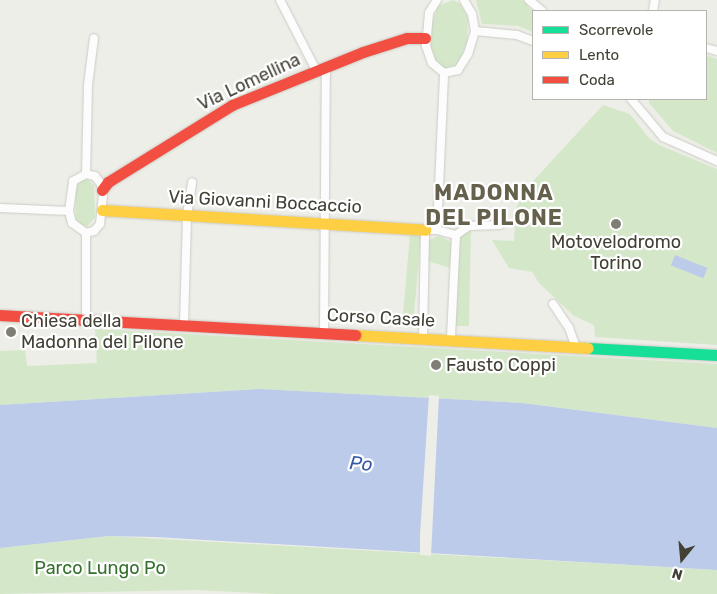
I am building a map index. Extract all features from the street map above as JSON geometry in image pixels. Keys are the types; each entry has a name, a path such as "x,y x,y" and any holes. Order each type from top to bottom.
{"main road":[{"name":"Via Lomellina","path":"102,190 108,182 209,118 321,68 407,38 425,38"},
{"name":"Via Giovanni Boccaccio","path":"102,210 425,230"},
{"name":"Corso Casale","path":"0,316 86,318 184,326 324,332 717,355"}],"street":[{"path":"280,0 321,68 326,223 324,332"},
{"path":"444,73 458,70 468,54 475,31 472,14 464,0"},
{"path":"529,0 541,10"},
{"path":"433,1 425,38 432,63 444,73"},
{"path":"475,31 516,35 532,41"},
{"path":"86,174 88,85 94,38"},
{"path":"437,230 444,73"},
{"path":"632,100 663,137 717,161"},
{"path":"86,174 94,176 102,190 100,224 94,231 86,233 72,223 69,211 72,181 86,174"},
{"path":"184,326 187,215 192,182"},
{"path":"0,208 69,211"},
{"path":"423,338 425,230 437,230 456,234 468,226 500,225"},
{"path":"86,233 86,318"},
{"path":"451,339 456,234"},
{"path":"553,304 569,328 576,347"}],"green space":[{"path":"453,0 460,4 468,18 467,43 458,64 444,69 437,65 431,53 430,29 438,6"},
{"path":"476,0 523,0 532,11 532,32 518,26 482,24"},
{"path":"707,55 717,59 717,153 673,131 649,103 649,100 707,100"},
{"name":"Motovelodromo Torino","path":"603,105 630,114 649,138 659,145 717,169 717,345 595,337 594,325 574,316 539,283 532,272 509,268 492,240 514,241 516,208 524,191"},
{"path":"86,178 94,185 95,217 87,227 80,224 76,218 75,191 79,181"},
{"path":"471,230 469,326 455,326 458,237"},
{"path":"410,234 421,235 413,324 402,323"},
{"path":"439,236 452,242 451,268 427,261 428,240"},
{"path":"95,329 717,364 717,428 522,403 260,389 0,405 0,351 25,350 27,366 97,363"},
{"name":"Parco Lungo Po","path":"109,536 717,570 717,594 275,594 197,590 0,594 0,548"}],"water":[{"path":"675,255 707,268 703,278 671,265"},
{"name":"Po","path":"260,389 522,403 717,428 717,570 155,537 109,536 0,548 0,405"}],"pier":[{"path":"429,395 439,396 431,556 420,555"}],"traffic: fast":[{"path":"588,348 717,355"}],"traffic: slow":[{"path":"102,210 425,230"},
{"path":"355,335 588,348"}],"traffic: jam":[{"path":"102,190 108,182 232,105 363,52 407,38 425,38"},
{"path":"0,315 355,335"}],"place":[{"name":"Motovelodromo Torino","path":"616,224"},
{"name":"Chiesa della Madonna del Pilone","path":"11,332"},
{"name":"Fausto Coppi","path":"436,365"}],"district":[{"name":"MADONNA DEL PILONE","path":"494,204"}]}
